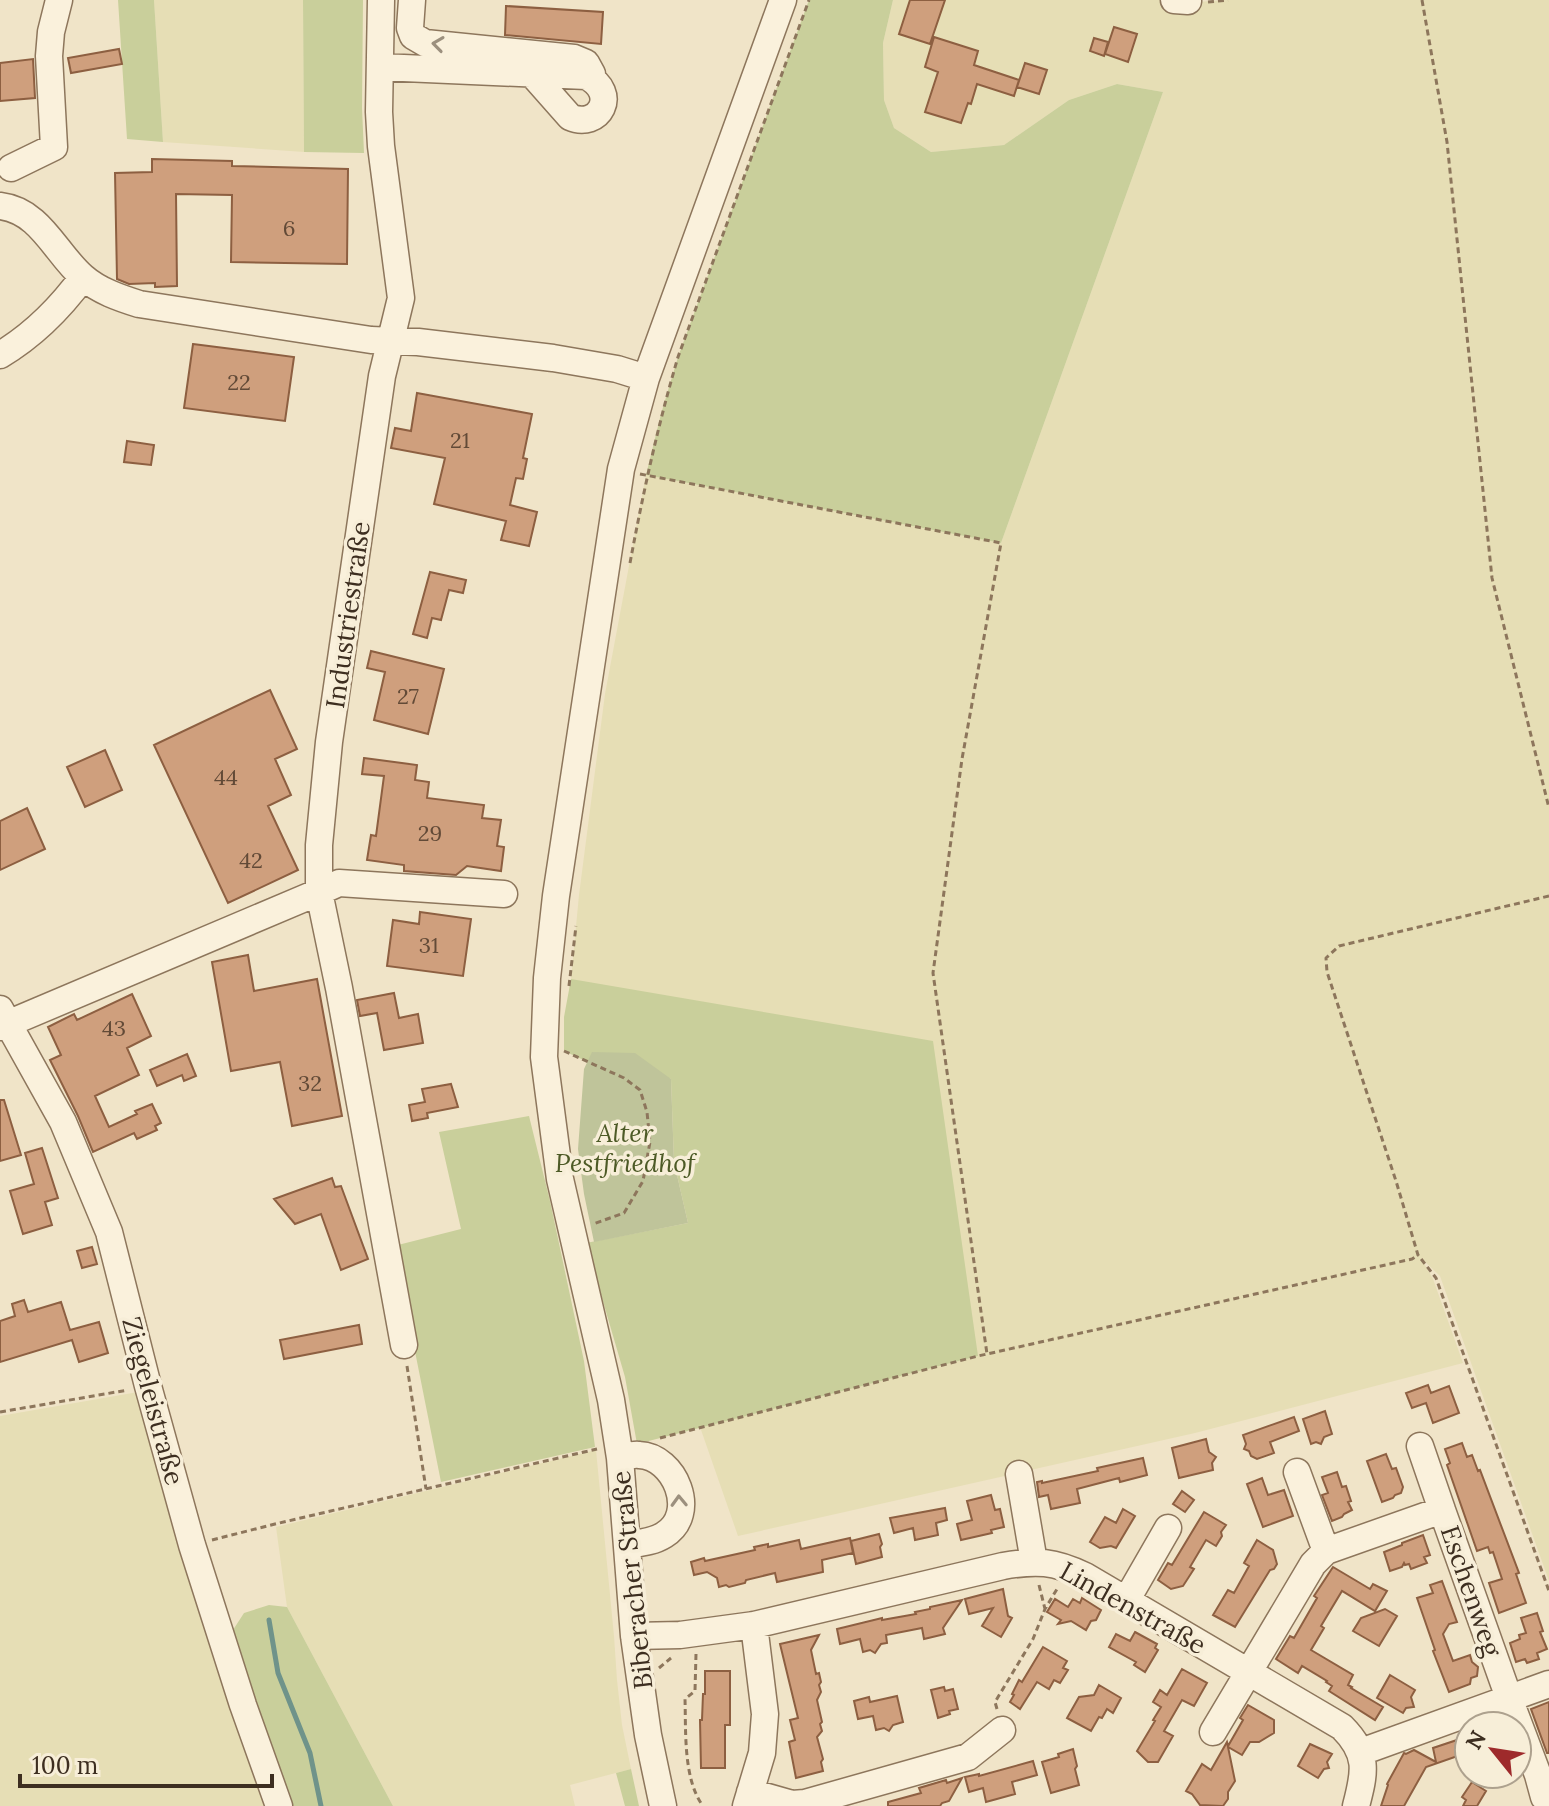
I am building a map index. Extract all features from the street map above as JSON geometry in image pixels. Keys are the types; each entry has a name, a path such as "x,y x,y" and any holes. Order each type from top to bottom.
{"street":[{"path":"59,0 49,56 54,147 5,169 8,207 33,219 83,277 114,296 139,304 371,340 418,342 553,358 617,369 646,378"},
{"name":"Industriestraße","path":"381,0 381,146 401,298 382,376 329,742 319,845 319,892 404,1345"},
{"path":"412,0 410,28 413,36 425,43 574,58 586,63 602,88 605,96 602,106 589,120 579,121 570,117 532,74"},
{"name":"Biberacher Straße","path":"663,1806 648,1735 634,1636 627,1545 609,1454 611,1400 560,1179 544,1057 547,978 556,896 621,469 646,378 783,0"},
{"path":"381,67 586,76 596,80"},
{"path":"0,355 66,301 83,277"},
{"path":"3,1020 339,883 504,894"},
{"name":"Ziegeleistraße","path":"3,1020 63,1122 109,1232 192,1545 279,1806"},
{"path":"1420,1446 1442,1510"},
{"path":"609,1454 639,1454 655,1461 672,1475 681,1497 678,1519 665,1535 646,1543 627,1545"},
{"path":"1213,1732 1313,1564 1326,1551 1297,1472"},
{"path":"1019,1474 1034,1562"},
{"name":"Eschenweg","path":"1326,1551 1442,1510 1544,1797"},
{"path":"1126,1601 1168,1528"},
{"name":"Lindenstraße","path":"634,1636 680,1635 754,1625 1003,1566 1044,1562 1069,1568 1342,1727 1361,1752"},
{"path":"754,1625 765,1714 762,1753 748,1799 805,1803 968,1757 1002,1730"},
{"path":"1356,1806 1364,1766 1361,1752 1549,1684"}],"path":[{"path":"629,569 646,475 678,357 809,0"},
{"path":"1422,0 1447,142 1492,578 1549,808"},
{"path":"663,478 1001,543 962,759 933,973 987,1354"},
{"path":"1549,896 1339,946 1326,958 1327,972 1418,1255 1436,1278 1549,1591"},
{"path":"568,992 576,923"},
{"path":"564,1040 564,1051 624,1078 640,1090 647,1112 650,1142 643,1181 624,1213 582,1229"},
{"path":"684,1432 987,1354 1412,1259 1418,1255"},
{"path":"404,1345 426,1489"},
{"path":"0,1412 148,1386"},
{"path":"192,1545 426,1489 609,1454"},
{"path":"1002,1730 995,1702 1033,1639 1045,1609 1069,1568"},
{"path":"696,1652 695,1691 685,1699 686,1746 691,1778 703,1806"}],"shaded area":[{"path":"154,0 303,0 304,152 163,142"},
{"path":"893,0 1549,0 1549,1581 1440,1276 1421,1258 1433,1279 1463,1363 1195,1433 738,1536 700,1427 978,1356 571,979 605,694 646,475 1001,543 1163,92 1117,84 1069,100 1004,145 931,152 894,128 884,100 883,43"},
{"path":"144,1391 273,1806 0,1806 0,1416"},
{"path":"596,1450 617,1680 631,1769 570,1785 575,1806 393,1806 287,1607 276,1527"}],"green space":[{"path":"118,0 154,0 163,142 127,139"},
{"path":"303,0 363,0 364,153 304,152"},
{"path":"809,0 893,0 883,43 884,100 894,128 931,152 1004,145 1069,100 1117,84 1163,92 1001,543 646,475 678,357"},
{"path":"571,979 933,1041 978,1356 637,1444 625,1377 586,1243 688,1223 674,1162 671,1079 593,1052 588,1062 564,1051 564,1017"},
{"name":"Alter Pestfriedhof","path":"592,1052 635,1053 671,1079 674,1162 688,1223 594,1242 578,1149 584,1069"},
{"path":"529,1116 584,1361 595,1447 441,1482 394,1246 461,1229 439,1132"},
{"path":"269,1605 287,1607 393,1806 291,1806 250,1703 233,1630 244,1613"},
{"path":"631,1769 639,1806 625,1806 616,1773"}],"building":[{"path":"910,0 945,0 930,44 899,34"},
{"path":"506,6 603,12 601,44 505,35"},
{"path":"1114,27 1137,34 1128,62 1105,54"},
{"path":"934,37 978,51 974,65 1019,80 1014,96 977,84 961,123 925,112 938,72 925,67"},
{"path":"1094,38 1108,42 1104,56 1090,51"},
{"path":"119,49 122,64 71,73 68,58"},
{"path":"33,59 35,98 0,101 0,63"},
{"path":"1025,63 1047,70 1039,94 1017,87"},
{"path":"152,159 232,161 232,166 348,169 347,264 231,262 232,195 176,194 177,286 129,284 117,279 115,173 152,172"},
{"path":"193,344 294,357 285,421 184,408"},
{"path":"417,393 532,414 523,458 527,459 523,479 516,478 510,505 537,512 529,546 501,540 506,521 434,504 445,458 391,448 395,428 411,431"},
{"path":"127,441 154,445 151,465 124,462"},
{"path":"430,572 466,580 463,593 449,590 441,620 432,618 427,638 413,634"},
{"path":"371,651 444,669 428,734 374,720 385,672 367,668"},
{"path":"270,690 297,749 275,759 291,795 268,806 298,870 228,903 154,745"},
{"path":"105,750 122,790 85,807 67,767"},
{"path":"364,758 417,765 415,780 429,782 427,798 484,805 482,818 501,820 497,846 504,847 501,871 467,866 456,875 404,871 404,865 367,860 371,835 376,836 384,776 362,774"},
{"path":"27,808 45,849 0,870 0,821"},
{"path":"420,912 471,919 463,976 387,966 393,920 419,924"},
{"path":"248,955 254,991 317,979 342,1116 292,1126 280,1062 231,1071 212,962"},
{"path":"394,993 399,1018 418,1014 423,1043 384,1050 377,1013 360,1016 357,1000"},
{"path":"132,994 151,1036 127,1048 139,1075 95,1096 109,1127 152,1104 161,1123 155,1126 157,1130 137,1139 134,1133 93,1152 50,1060 61,1055 48,1027 74,1014 77,1020"},
{"path":"187,1054 196,1076 184,1081 182,1075 157,1086 150,1070"},
{"path":"451,1084 458,1107 427,1113 428,1118 412,1121 409,1105 425,1102 422,1089"},
{"path":"0,1100 4,1100 21,1155 0,1161"},
{"path":"42,1148 58,1198 45,1202 52,1225 23,1234 10,1191 34,1184 25,1153"},
{"path":"332,1178 335,1187 341,1186 368,1259 341,1270 321,1214 295,1224 274,1199"},
{"path":"92,1247 97,1264 82,1268 77,1251"},
{"path":"24,1300 28,1312 61,1302 70,1330 99,1322 108,1353 79,1362 72,1340 0,1362 0,1321 15,1316 12,1304"},
{"path":"359,1325 362,1344 284,1359 280,1340"},
{"path":"1428,1385 1431,1393 1449,1386 1459,1413 1433,1423 1426,1403 1412,1408 1406,1393"},
{"path":"1325,1411 1332,1434 1324,1437 1321,1444 1311,1444 1303,1419"},
{"path":"1294,1417 1299,1431 1270,1442 1274,1453 1257,1459 1244,1449 1243,1435"},
{"path":"1206,1439 1209,1452 1216,1457 1212,1463 1213,1470 1179,1478 1172,1448"},
{"path":"1462,1443 1467,1457 1472,1455 1480,1470 1519,1573 1516,1574 1526,1603 1499,1613 1489,1583 1502,1579 1493,1552 1490,1553 1488,1547 1477,1551 1447,1465 1450,1463 1445,1449"},
{"path":"1386,1454 1392,1469 1396,1468 1403,1487 1401,1493 1382,1502 1367,1461"},
{"path":"1143,1458 1147,1475 1120,1482 1119,1478 1077,1489 1080,1503 1051,1509 1048,1495 1039,1497 1037,1482 1098,1471 1097,1468"},
{"path":"1337,1472 1342,1487 1346,1486 1352,1510 1332,1521 1322,1495 1328,1493 1322,1477"},
{"path":"1262,1478 1268,1495 1284,1490 1293,1516 1263,1527 1247,1484"},
{"path":"1182,1491 1194,1500 1185,1512 1173,1504"},
{"path":"991,1495 995,1510 1000,1509 1004,1527 961,1540 957,1524 972,1520 967,1501"},
{"path":"945,1508 947,1520 936,1523 938,1535 915,1540 913,1528 894,1533 890,1518"},
{"path":"1123,1509 1135,1516 1116,1548 1100,1548 1090,1542 1105,1517 1116,1523"},
{"path":"1204,1512 1226,1525 1222,1536 1216,1546 1206,1540 1183,1586 1171,1589 1158,1580 1168,1563 1172,1565"},
{"path":"879,1534 882,1557 856,1564 851,1541"},
{"path":"1423,1535 1430,1555 1424,1557 1427,1563 1411,1569 1409,1564 1404,1563 1402,1567 1390,1571 1384,1552"},
{"path":"850,1538 853,1553 822,1560 823,1572 777,1582 775,1573 729,1587 719,1587 717,1578 707,1572 694,1575 691,1562 755,1550 754,1547 768,1544 768,1547 799,1540 801,1549"},
{"path":"1257,1540 1273,1550 1277,1564 1270,1570 1235,1627 1213,1615 1228,1590 1234,1593 1249,1566 1244,1563"},
{"path":"1333,1567 1370,1589 1373,1584 1387,1591 1375,1611 1342,1591 1311,1650 1353,1675 1348,1685 1383,1707 1375,1720 1329,1691 1332,1686 1327,1681 1302,1666 1298,1673 1276,1659 1290,1636 1294,1638 1317,1598 1314,1596"},
{"path":"1442,1581 1457,1622 1449,1624 1443,1634 1453,1661 1470,1655 1478,1667 1477,1676 1471,1678 1470,1684 1449,1692 1417,1598 1433,1593 1430,1585"},
{"path":"1003,1589 1008,1616 1012,1618 1001,1637 982,1626 993,1608 969,1614 965,1599"},
{"path":"1082,1598 1101,1610 1086,1630 1071,1621 1058,1624 1061,1620 1047,1612 1055,1599 1068,1607 1073,1599 1080,1603"},
{"path":"962,1600 943,1628 945,1634 924,1639 922,1628 886,1635 887,1643 881,1644 875,1653 870,1650 863,1652 860,1639 840,1644 837,1629 882,1618 916,1614 930,1607"},
{"path":"1385,1609 1397,1616 1379,1646 1353,1631 1361,1618"},
{"path":"1537,1613 1547,1649 1537,1653 1539,1659 1527,1663 1525,1659 1516,1662 1510,1643 1526,1633 1521,1618"},
{"path":"1135,1632 1157,1644 1155,1648 1158,1650 1145,1672 1134,1665 1136,1662 1109,1647 1116,1634 1130,1641"},
{"path":"819,1635 811,1650 821,1682 817,1700 822,1731 817,1737 823,1771 796,1778 789,1742 795,1740 790,1720 798,1718 780,1644"},
{"path":"1043,1647 1067,1661 1063,1668 1068,1670 1060,1683 1054,1680 1049,1689 1037,1682 1020,1709 1010,1702 1012,1694"},
{"path":"1182,1669 1207,1683 1194,1706 1182,1700 1164,1731 1173,1736 1158,1762 1148,1762 1137,1751 1161,1707 1153,1702 1160,1690 1167,1695"},
{"path":"705,1671 730,1671 730,1725 725,1725 725,1768 701,1768 700,1720"},
{"path":"1390,1675 1415,1690 1411,1697 1414,1707 1406,1708 1403,1713 1377,1698"},
{"path":"1099,1685 1121,1698 1113,1713 1107,1709 1091,1731 1067,1718 1079,1697 1094,1695"},
{"path":"944,1687 945,1691 953,1689 958,1709 938,1718 931,1690"},
{"path":"897,1696 903,1722 893,1725 889,1731 884,1728 876,1730 873,1716 858,1719 854,1701 869,1697 870,1702"},
{"path":"1549,1702 1549,1753 1547,1753 1531,1709"},
{"path":"1248,1705 1274,1720 1274,1733 1259,1742 1250,1742 1242,1755 1228,1747 1235,1781 1228,1792 1228,1799 1223,1806 1200,1805 1186,1791 1202,1764 1211,1770 1243,1720 1240,1718"},
{"path":"1453,1741 1453,1758 1426,1767 1404,1806 1381,1806 1387,1784 1404,1753 1414,1750 1436,1762 1433,1748"},
{"path":"1310,1744 1332,1754 1327,1762 1329,1768 1324,1769 1318,1778 1298,1766"},
{"path":"1073,1749 1079,1785 1051,1793 1042,1762"},
{"path":"1033,1761 1037,1775 1012,1782 1015,1794 986,1802 983,1788 969,1792 965,1777"},
{"path":"962,1778 949,1801 940,1806 888,1806 888,1802 921,1793 919,1788"},
{"path":"1467,1790 1486,1791 1477,1806 1463,1806 1466,1800 1462,1797"}],"waterway":[{"path":"269,1620 278,1673 310,1753 321,1806"}]}
